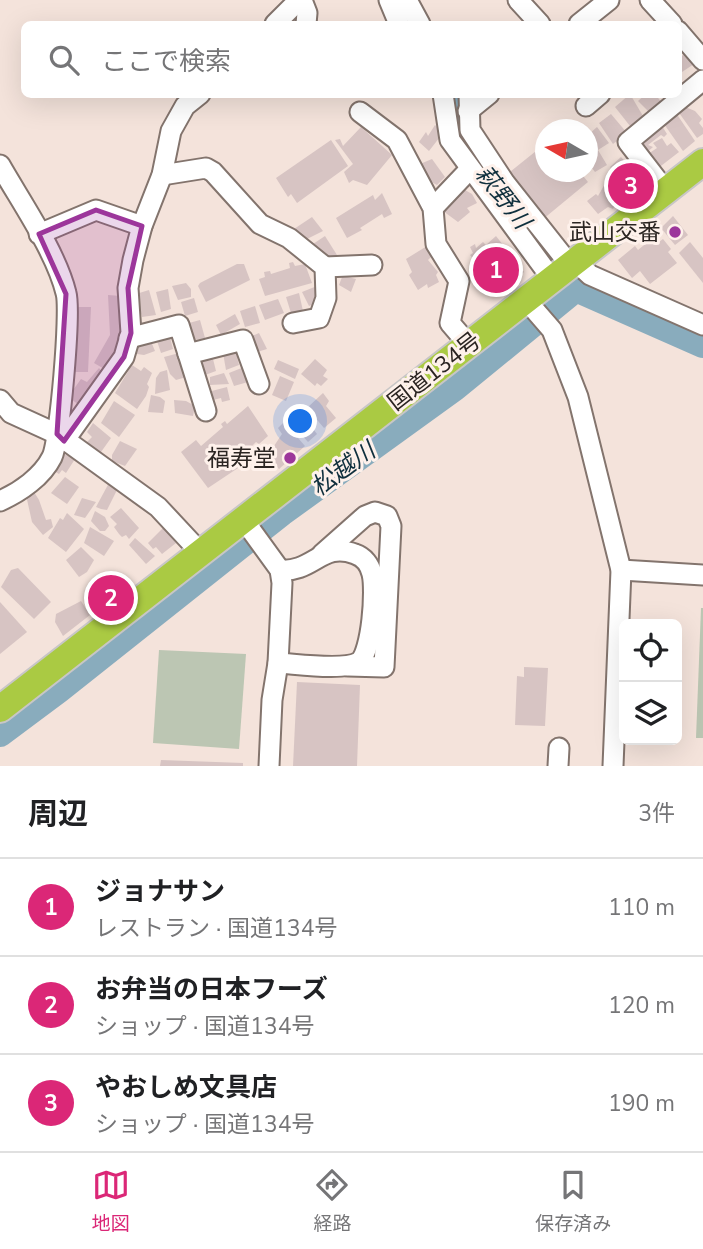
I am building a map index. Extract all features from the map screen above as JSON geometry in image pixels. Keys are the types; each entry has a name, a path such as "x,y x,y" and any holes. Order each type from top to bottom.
{"highway":[{"name":"国道134号","path":"0,709 200,552 246,522 468,344 703,162"}],"street":[{"path":"278,21 301,0 307,13 306,21"},
{"path":"389,0 398,21"},
{"path":"407,0 418,21"},
{"path":"517,0 537,21"},
{"path":"583,21 609,0"},
{"path":"650,0 669,21"},
{"path":"682,35 700,52"},
{"path":"682,97 703,80"},
{"path":"0,501 14,495 34,480 52,457 60,437 124,356 129,338 128,288 132,260 162,175 170,131 184,106 195,98"},
{"path":"444,98 450,140 470,169 564,270 590,275 703,325"},
{"path":"665,190 628,142 681,98"},
{"path":"468,103 470,130 482,151 564,270"},
{"path":"360,112 397,140 433,208 436,244 459,281 450,323 468,344"},
{"path":"0,165 39,234 66,293 68,319 60,437"},
{"path":"162,175 206,168 213,172 260,224 289,238 324,267 372,265"},
{"path":"433,208 470,169"},
{"path":"39,234 96,210 142,226"},
{"path":"293,323 320,318 326,298 324,267"},
{"path":"526,300 552,330 578,397 621,570 613,766"},
{"path":"129,338 179,325 206,411"},
{"path":"188,354 243,340 259,384"},
{"path":"0,400 11,413 60,437 158,507 200,552"},
{"path":"284,664 384,667 391,526 387,516 375,512 365,516 301,569 286,571"},
{"path":"246,522 286,571"},
{"path":"318,557 330,552 344,551 358,555 369,564 373,576 370,640 366,653 359,661 348,666"},
{"path":"621,570 703,575"},
{"path":"269,766 272,700 284,664 282,583 286,571"}],"highlighted area":[{"path":"96,210 142,226 128,288 131,333 124,357 64,441 57,434 66,294 39,234"}],"green space":[{"path":"701,608 703,738 696,738"},
{"path":"159,650 246,654 239,749 153,743"}],"building":[{"path":"687,52 694,64 682,72 682,56"},
{"path":"625,98 632,98 643,116 630,126 615,107"},
{"path":"641,98 658,98 662,103 650,113 638,101"},
{"path":"683,106 695,111 702,119 699,123 703,134 697,138 677,110"},
{"path":"676,113 695,141 683,151 664,124"},
{"path":"611,114 627,133 613,144 599,123"},
{"path":"660,123 667,134 664,137 661,135 648,145 653,147 645,154 636,143"},
{"path":"435,125 443,133 429,151 419,142 426,132 428,136"},
{"path":"361,127 392,155 367,185 353,180 349,183 344,172 353,164 335,140 340,139 343,146"},
{"path":"598,128 609,143 598,150"},
{"path":"662,138 667,146 671,143 679,152 657,169 648,154 657,148 653,143"},
{"path":"331,140 348,166 297,203 291,194 288,197 276,178"},
{"path":"598,150 607,165 598,170"},
{"path":"535,152 535,182 588,182 542,220 506,175"},
{"path":"621,157 630,167 638,162 649,178 629,193 610,167"},
{"path":"432,159 445,177 437,185 428,180 420,164"},
{"path":"606,182 621,191 613,209 608,207 598,214 587,201 596,194 598,196"},
{"path":"465,190 472,194 477,203 467,208 470,212 458,222 443,211"},
{"path":"382,193 392,214 384,218 382,214 347,238 336,218 373,195 375,200"},
{"name":"武山交番","path":"673,216 688,235 675,245 661,228"},
{"path":"312,217 323,231 307,239 294,229"},
{"path":"325,236 337,255 319,256 313,244"},
{"path":"496,236 524,272 495,294 493,288 489,291 477,268 479,266 470,255 473,253 470,247 475,244 476,248 483,242 486,245"},
{"path":"654,237 659,242 663,239 671,249 668,252 677,263 650,284 640,271 632,278 618,260 635,246 638,250"},
{"path":"690,242 703,258 703,283 679,253"},
{"path":"427,246 432,256 428,260 438,272 436,275 439,282 428,288 427,284 418,290 409,275 412,272 406,259"},
{"path":"293,262 295,266 305,264 312,283 265,296 259,279 265,277 264,272 270,271 271,274 290,268 289,263"},
{"path":"237,264 244,264 250,280 206,302 198,286 200,283"},
{"path":"344,272 348,272 348,277 356,279 351,292 339,285"},
{"path":"186,283 191,289 191,297 178,300 172,286"},
{"path":"317,286 317,303 309,306 302,292"},
{"path":"168,289 171,309 161,312 156,292"},
{"path":"149,290 156,315 142,317 136,294"},
{"path":"299,293 303,311 291,313 286,297"},
{"path":"108,295 121,296 122,343 106,370 94,363 110,335"},
{"path":"194,298 198,312 185,316 181,302"},
{"path":"278,299 284,313 265,320 259,305"},
{"path":"255,306 260,323 245,327 240,311"},
{"path":"78,307 91,307 88,372 74,372"},
{"path":"235,314 240,324 221,335 216,325"},
{"path":"200,320 205,338 194,340 189,323"},
{"path":"169,333 173,349 161,353 156,338"},
{"path":"259,333 267,349 257,352 250,337"},
{"path":"150,339 155,351 144,355 137,354 137,341"},
{"path":"235,348 239,365 226,370 223,353"},
{"path":"183,352 190,376 176,380 170,374 164,357"},
{"path":"212,355 216,371 205,375 200,358"},
{"path":"315,359 327,370 323,376 328,379 321,386 317,383 315,386 301,374"},
{"path":"278,360 299,369 295,379 274,369"},
{"path":"132,365 141,371 144,367 152,373 146,396 137,409 115,393"},
{"path":"244,367 248,382 234,386 229,373"},
{"path":"99,368 104,374 79,405 71,399 71,393 81,379 87,382"},
{"path":"167,370 170,390 155,394 156,378 160,372"},
{"path":"224,373 229,384 210,385 210,377"},
{"path":"280,376 294,382 286,401 272,395"},
{"path":"227,387 230,400 222,402 221,398 209,401 208,392"},
{"path":"323,393 329,401 326,406 336,418 324,428 307,408"},
{"path":"151,395 165,401 163,413 148,412"},
{"path":"174,400 186,401 195,406 193,416 175,413"},
{"path":"114,401 135,415 119,437 101,423"},
{"path":"248,406 268,436 252,446 255,450 241,466 208,488 181,452 196,440 201,446 223,427 221,424 225,421 227,424"},
{"path":"298,408 309,418 307,421 317,434 308,442 286,417"},
{"path":"284,422 305,446 279,469 271,460 276,455 272,449 282,434 278,428"},
{"path":"93,423 111,438 101,452 86,443 92,437 87,432"},
{"path":"120,441 137,449 125,466 112,461 112,455"},
{"path":"62,453 75,459 66,473 62,470 59,474 54,471"},
{"path":"65,477 79,487 67,504 51,493"},
{"path":"110,481 118,488 107,510 96,507"},
{"path":"34,492 46,520 51,519 53,527 43,535 32,522 26,495"},
{"path":"82,498 96,502 85,518 74,515"},
{"path":"121,508 139,528 129,539 126,535 122,537 119,534 114,527 117,524 110,517"},
{"path":"95,511 105,517 109,526 105,531 100,531 91,521"},
{"path":"67,513 84,529 66,552 48,538 60,518 63,520"},
{"path":"165,526 176,543 162,554 148,543"},
{"path":"90,527 114,541 104,556 84,543"},
{"path":"135,538 155,556 146,564 129,545"},
{"path":"81,547 94,560 87,572 79,577 66,560"},
{"path":"18,568 51,602 34,619 1,587 11,570"},
{"path":"103,581 118,589 107,599 98,587"},
{"path":"81,601 90,615 63,636 55,622 56,614"},
{"path":"0,602 27,632 0,654"},
{"path":"524,667 548,668 545,726 515,725 517,676 524,677"},
{"path":"297,682 360,685 357,766 293,766"},
{"path":"161,760 243,763 243,766 160,766"}],"waterway":[{"name":"萩野川","path":"457,98 458,134 474,160 575,288"},
{"name":"松越川","path":"0,734 282,513 455,388 576,289 703,345"}],"place":[{"name":"やおしめ文具店","path":"631,186"},
{"name":"武山交番","path":"675,232"},
{"name":"ジョナサン","path":"496,270"},
{"name":"福寿堂","path":"290,458"},
{"name":"お弁当の日本フーズ","path":"111,598"}]}
